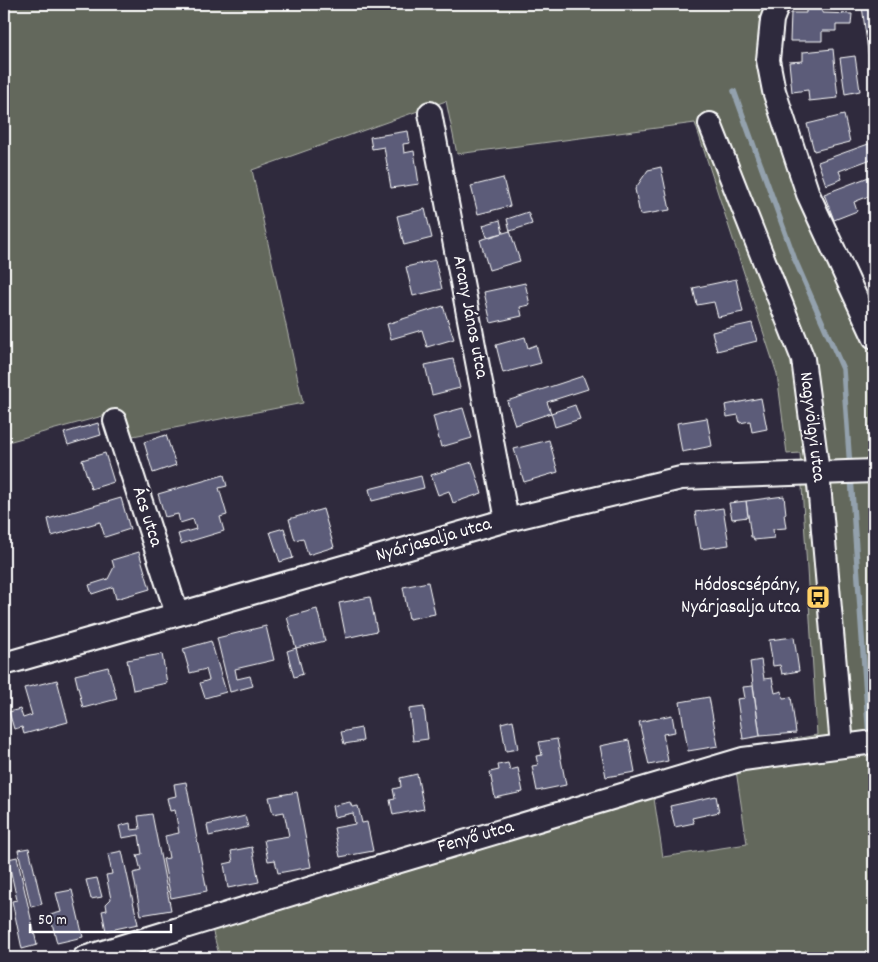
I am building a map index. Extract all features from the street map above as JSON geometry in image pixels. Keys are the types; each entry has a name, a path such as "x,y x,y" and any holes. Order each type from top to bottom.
{"street":[{"path":"778,4 772,20 768,60 774,91 808,194 874,337"},
{"name":"Arany János utca","path":"430,113 507,520"},
{"name":"Nagyvölgyi utca","path":"710,124 848,472 859,744"},
{"name":"Ács utca","path":"115,421 177,614"},
{"name":"Nyárjasalja utca","path":"4,664 507,520 681,478 848,472"},
{"name":"Fenyő utca","path":"84,958 382,866 743,759 859,744"}],"green space":[{"path":"4,4 788,4 779,39 781,73 812,175 874,307 874,958 220,958 207,911 651,779 663,857 747,844 733,750 817,735 800,453 787,454 777,374 695,123 457,154 446,101 252,170 303,403 133,436 121,411 4,443"}],"building":[{"path":"806,4 822,4 822,13 852,14 851,25 836,25 836,31 822,31 822,41 790,41 791,13 806,13"},
{"path":"874,4 874,74 871,74 862,6"},
{"path":"833,49 838,98 809,101 808,90 792,92 789,62 803,61 803,52"},
{"path":"855,56 860,91 845,94 840,58"},
{"path":"844,115 850,142 814,151 807,124"},
{"path":"408,131 410,143 403,144 404,153 414,151 419,184 391,188 384,147 372,149 370,137"},
{"path":"874,142 874,158 839,171 842,179 826,185 818,162"},
{"path":"661,167 670,210 640,215 635,189 648,170"},
{"path":"874,175 874,194 854,202 857,211 834,220 824,194"},
{"path":"503,178 510,206 478,214 471,186"},
{"path":"425,209 432,238 404,245 397,216"},
{"path":"528,212 532,224 510,231 507,219"},
{"path":"500,220 503,233 487,237 483,225"},
{"path":"510,231 520,261 489,270 480,240"},
{"path":"435,260 442,289 413,296 406,267"},
{"path":"736,279 743,312 718,317 714,302 697,305 693,288"},
{"path":"525,283 530,305 520,307 522,316 491,323 484,292"},
{"path":"443,306 454,339 427,347 422,330 391,339 387,324"},
{"path":"752,323 757,341 717,351 712,332"},
{"path":"525,337 528,348 536,345 541,363 503,373 496,345"},
{"path":"453,359 460,388 432,395 425,365"},
{"path":"583,376 588,389 547,402 551,413 515,425 507,401"},
{"path":"761,398 767,429 752,432 750,421 740,423 738,415 727,417 725,405"},
{"path":"575,405 580,419 555,427 551,413"},
{"path":"463,408 472,438 441,447 433,416"},
{"path":"707,418 712,446 682,452 677,423"},
{"path":"98,423 101,435 68,445 64,433"},
{"path":"166,435 176,465 153,473 144,442"},
{"path":"549,440 558,472 524,482 514,449"},
{"path":"105,453 114,482 91,489 82,460"},
{"path":"472,462 482,493 453,503 449,491 438,495 431,475"},
{"path":"224,475 227,486 219,488 227,515 220,517 224,531 181,544 178,534 196,529 193,519 180,523 178,514 165,517 158,494"},
{"path":"421,476 424,488 372,501 369,489"},
{"path":"784,496 786,528 773,529 774,538 754,540 751,537 746,501"},
{"path":"121,498 130,529 105,537 100,522 52,536 48,519"},
{"path":"746,501 748,517 732,519 729,503"},
{"path":"723,508 729,545 701,549 695,512"},
{"path":"323,509 334,547 308,555 303,538 295,540 289,519"},
{"path":"284,528 293,558 280,562 270,532"},
{"path":"139,552 150,589 116,599 113,587 92,594 89,585 108,579 114,567 112,560"},
{"path":"428,582 435,614 409,619 403,587"},
{"path":"370,597 377,631 346,638 339,603"},
{"path":"317,609 325,641 296,648 287,617"},
{"path":"266,626 274,660 235,669 237,679 250,676 253,686 230,692 217,638"},
{"path":"794,637 799,671 782,674 780,665 773,666 769,640"},
{"path":"211,641 226,692 205,698 200,683 209,680 206,669 190,673 183,649"},
{"path":"296,648 303,674 294,677 287,651"},
{"path":"162,654 167,683 133,690 127,660"},
{"path":"761,660 764,679 772,678 775,693 782,691 783,698 791,697 796,733 760,736 750,662"},
{"path":"108,667 117,699 83,708 75,675"},
{"path":"57,680 68,722 24,734 22,727 14,729 9,712 20,709 23,718 32,715 24,688"},
{"path":"753,686 760,736 743,739 737,699 745,698 743,687"},
{"path":"709,697 718,746 688,751 680,702"},
{"path":"424,707 428,739 413,741 409,709"},
{"path":"672,715 675,732 663,734 668,761 649,765 639,722"},
{"path":"513,720 518,749 506,751 501,723"},
{"path":"361,728 363,741 344,744 341,732"},
{"path":"557,739 566,785 537,791 532,766 538,765 536,756 542,755 539,742"},
{"path":"629,740 635,772 606,777 600,746"},
{"path":"508,763 510,770 518,768 523,792 495,798 490,772 499,770 498,765"},
{"path":"417,774 424,809 393,815 390,800 395,799 393,789 401,787 400,778"},
{"path":"186,782 207,891 171,898 163,859 169,858 165,836 179,833 175,810 170,811 167,798 176,796 174,784"},
{"path":"297,792 311,867 278,873 275,860 268,861 264,840 289,836 284,812 273,814 269,797"},
{"path":"716,796 719,812 692,818 694,823 675,827 670,806"},
{"path":"350,802 352,807 358,806 362,823 367,822 373,851 340,857 334,828 355,824 353,813 334,817 332,806"},
{"path":"152,814 171,910 141,915 133,873 141,871 137,855 142,854 139,835 122,838 119,826 130,823 131,830 140,829 138,816"},
{"path":"245,816 248,827 209,836 207,825"},
{"path":"252,847 259,882 228,888 224,864 233,862 231,851"},
{"path":"29,848 42,904 31,907 18,850"},
{"path":"122,851 138,924 106,931 102,911 107,910 106,904 111,899 106,875 112,874 108,854"},
{"path":"17,857 37,945 22,949 12,901 17,900 8,859"},
{"path":"97,878 102,897 91,899 86,880"},
{"path":"72,890 83,937 57,943 50,915 61,912 56,893"}],"waterway":[{"path":"734,91 795,260 843,369 850,468"},
{"path":"851,477 869,738"},
{"path":"870,747 874,805"}],"place":[{"name":"Hódoscsépány, Nyárjasalja utca","path":"818,597"}]}
